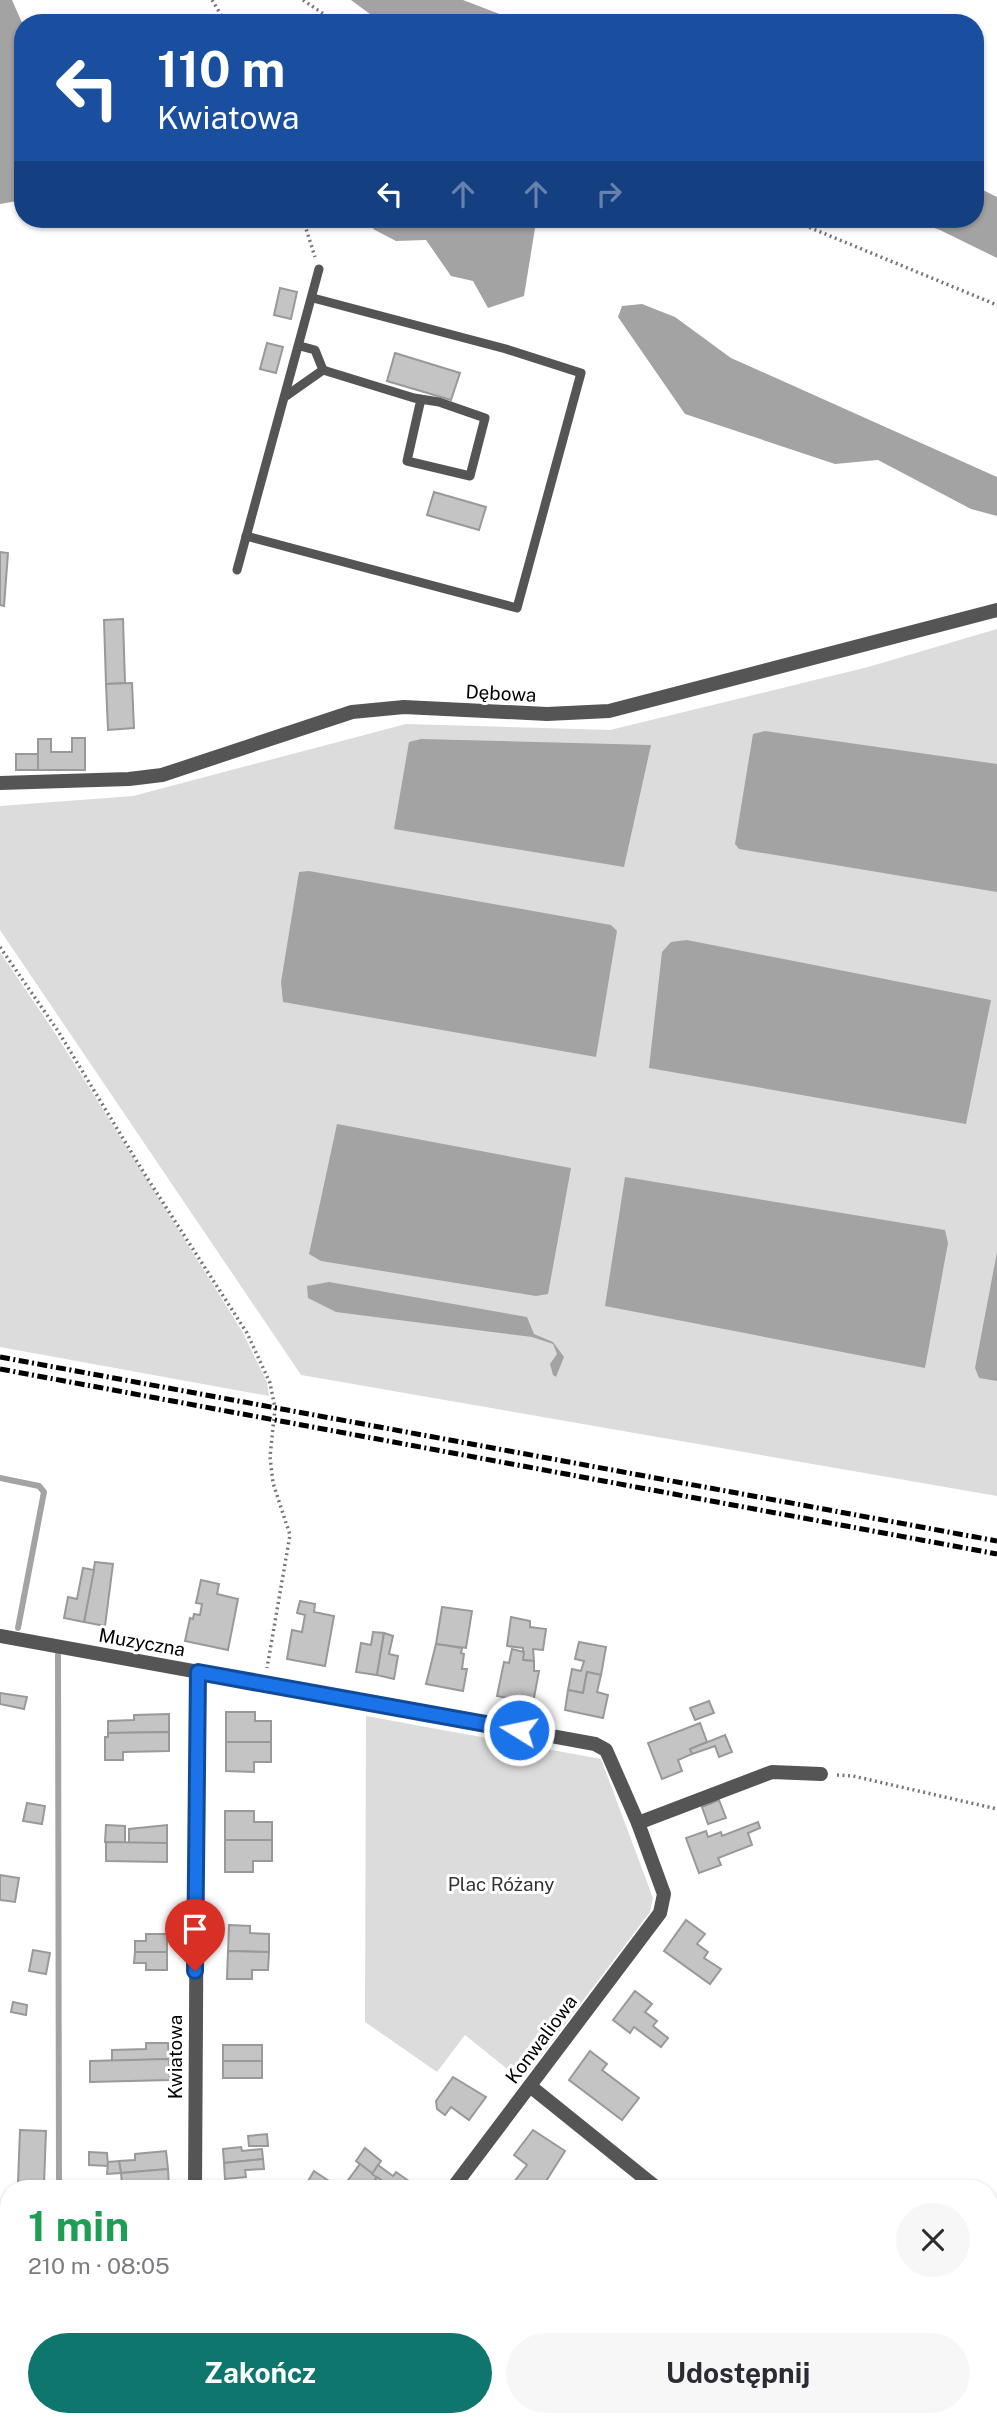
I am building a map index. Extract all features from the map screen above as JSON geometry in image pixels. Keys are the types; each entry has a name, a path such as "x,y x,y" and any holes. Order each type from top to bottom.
{"street":[{"name":"Dębowa","path":"0,783 129,779 162,775 352,712 404,707 547,714 610,711 997,610"},
{"name":"Muzyczna","path":"0,1636 595,1744 606,1750 638,1823"},
{"name":"Kwiatowa","path":"195,2180 198,1672"},
{"path":"638,1823 772,1772 821,1774"},
{"name":"Konwaliowa","path":"460,2180 660,1913 663,1894 638,1823"},
{"path":"530,2086 648,2180"}],"lane":[{"path":"237,570 319,269"},
{"path":"246,536 517,608 581,373 506,349 313,298"},
{"path":"300,346 315,350 323,370"},
{"path":"286,396 323,370"},
{"path":"323,370 421,400 439,402 485,418 470,476 407,461 421,400"}],"path":[{"path":"303,0 324,14"},
{"path":"306,228 319,269"},
{"path":"811,228 997,305"},
{"path":"0,947 58,1031 144,1173 247,1333 270,1383 275,1408 270,1457 273,1483 290,1535 264,1684"},
{"path":"821,1774 852,1776 997,1809"}],"green space":[{"path":"997,629 997,1496 301,1375 0,930 0,806 133,796 406,724 610,730 868,667"},
{"path":"0,952 55,1033 242,1331 267,1382 269,1396 0,1347"},
{"name":"Plac Różany","path":"366,1716 601,1759 653,1898 650,1912 522,2081 465,2035 437,2072 365,2022"}],"shaded area":[{"path":"0,0 12,0 18,14 14,14 14,202 0,204"},
{"path":"351,0 463,0 500,14 370,14"},
{"path":"984,190 997,197 997,258 934,228 984,228"},
{"path":"535,228 524,296 488,308 473,281 451,276 426,240 396,241 373,229"},
{"path":"642,304 675,317 731,358 997,477 997,516 971,509 878,460 835,464 685,414 618,317 622,306"},
{"path":"765,731 997,764 997,892 739,849 735,844 753,734"},
{"path":"421,739 651,745 624,867 394,829 409,742"},
{"path":"309,871 611,925 617,931 596,1057 283,1002 281,982 299,872"},
{"path":"687,940 991,1000 966,1124 649,1068 662,952 671,942"},
{"path":"337,1124 571,1168 548,1294 536,1296 321,1261 309,1254"},
{"path":"625,1177 945,1230 948,1243 925,1368 605,1306"},
{"path":"997,1252 997,1381 979,1378 975,1368"},
{"path":"329,1282 527,1317 534,1334 553,1342 564,1357 556,1377 550,1364 557,1354 553,1344 532,1337 336,1312 308,1298 307,1286"}],"building":[{"path":"280,288 297,292 291,319 274,315"},
{"path":"267,343 283,347 276,373 260,369"},
{"path":"395,353 460,373 451,400 387,381"},
{"path":"434,492 486,507 479,530 427,515"},
{"path":"0,552 8,553 4,606 0,605"},
{"path":"123,619 125,683 106,684 104,620"},
{"path":"132,683 134,728 108,730 106,684"},
{"path":"72,738 85,738 85,770 38,770 38,739 51,739 51,752 72,752"},
{"path":"16,754 38,754 38,770 16,770"},
{"path":"95,1562 113,1564 105,1626 84,1622"},
{"path":"83,1568 94,1570 84,1622 64,1618 68,1597 77,1599"},
{"path":"201,1580 219,1584 217,1594 238,1599 228,1650 185,1641 190,1618 193,1619 194,1614 200,1615 202,1604 196,1603"},
{"path":"300,1601 315,1604 314,1612 334,1616 325,1666 287,1659 292,1630 302,1632 305,1615 297,1613"},
{"path":"442,1607 472,1611 466,1648 436,1644"},
{"path":"511,1617 530,1621 530,1627 546,1629 543,1650 533,1649 534,1661 523,1660 523,1648 507,1646"},
{"path":"373,1632 384,1633 377,1675 356,1672 361,1643 371,1645"},
{"path":"384,1633 393,1636 389,1654 398,1656 394,1679 377,1675"},
{"path":"579,1642 606,1647 601,1675 587,1672 583,1693 568,1690 572,1669 581,1671 584,1661 575,1659"},
{"path":"436,1644 462,1648 462,1669 467,1669 463,1691 426,1684"},
{"path":"512,1649 524,1652 523,1660 534,1661 534,1671 539,1671 533,1703 497,1696 504,1662 509,1663"},
{"path":"587,1672 601,1675 597,1692 608,1695 603,1718 565,1710 568,1690 583,1693"},
{"path":"0,1693 27,1697 24,1709 0,1704"},
{"path":"709,1701 714,1713 695,1720 690,1708"},
{"path":"226,1712 255,1712 255,1721 271,1721 271,1742 226,1742"},
{"path":"169,1714 169,1732 108,1733 108,1721 134,1720 134,1715"},
{"path":"700,1723 707,1742 690,1749 692,1754 678,1760 682,1771 662,1779 648,1743"},
{"path":"169,1732 169,1751 123,1752 123,1760 105,1760 105,1737 108,1737 108,1733"},
{"path":"725,1735 732,1752 719,1757 715,1746 692,1754 690,1749"},
{"path":"226,1742 271,1742 271,1762 254,1762 254,1772 226,1771"},
{"path":"719,1800 726,1818 708,1824 702,1807"},
{"path":"27,1803 45,1806 42,1824 23,1821"},
{"path":"225,1811 254,1811 254,1822 272,1822 272,1840 225,1840"},
{"path":"758,1822 760,1828 748,1833 752,1845 718,1858 721,1865 699,1873 686,1838 706,1831 708,1837 721,1832 722,1836"},
{"path":"106,1825 125,1826 125,1843 105,1842"},
{"path":"167,1825 167,1843 129,1843 129,1829"},
{"path":"225,1840 272,1840 272,1861 253,1861 253,1872 225,1872"},
{"path":"106,1842 167,1843 167,1862 106,1861"},
{"path":"0,1875 19,1878 15,1902 0,1900"},
{"path":"686,1920 705,1934 697,1944 708,1952 704,1958 721,1969 710,1984 664,1951"},
{"path":"229,1925 250,1926 250,1933 269,1934 269,1952 228,1951"},
{"path":"146,1934 167,1934 167,1952 135,1952 135,1941 146,1941"},
{"path":"33,1950 50,1953 46,1974 29,1971"},
{"path":"228,1951 269,1952 268,1970 252,1970 252,1979 227,1979"},
{"path":"135,1952 167,1952 167,1970 146,1970 146,1963 134,1963"},
{"path":"635,1991 652,2004 645,2012 657,2021 653,2026 668,2038 661,2047 634,2027 630,2033 613,2020"},
{"path":"13,2002 27,2005 26,2015 11,2012"},
{"path":"146,2043 168,2043 169,2059 112,2061 112,2050 146,2049"},
{"path":"223,2045 262,2045 262,2061 223,2061"},
{"path":"590,2051 607,2064 602,2070 639,2098 622,2120 569,2080"},
{"path":"169,2059 170,2080 90,2082 90,2061"},
{"path":"223,2061 262,2061 262,2078 223,2078"},
{"path":"453,2077 486,2097 469,2120 451,2107 445,2115 437,2109 436,2101"},
{"path":"20,2130 46,2131 44,2180 18,2180"},
{"path":"533,2130 565,2151 547,2180 516,2180 527,2165 514,2155"},
{"path":"267,2134 268,2146 249,2146 248,2136"},
{"path":"241,2147 242,2151 262,2149 263,2159 224,2163 223,2149"},
{"path":"365,2148 381,2161 372,2174 356,2161"},
{"path":"166,2151 168,2169 121,2173 119,2161 135,2160 135,2154"},
{"path":"89,2152 107,2153 108,2166 89,2165"},
{"path":"263,2159 264,2169 245,2170 246,2177 225,2179 224,2163"},
{"path":"119,2161 121,2173 107,2174 108,2162"},
{"path":"360,2164 377,2177 375,2180 348,2180"},
{"path":"378,2165 393,2176 396,2172 408,2180 380,2180 372,2174"},
{"path":"168,2169 169,2180 122,2180 121,2173"},
{"path":"314,2171 328,2180 309,2180"}],"waterway":[{"path":"0,1478 39,1486 44,1492 18,1628"},
{"path":"58,1655 59,2180"}],"railway":[{"path":"0,1357 997,1541"},
{"path":"0,1369 997,1554"}],"route":[{"path":"195,1971 198,1672 519,1730"}]}
